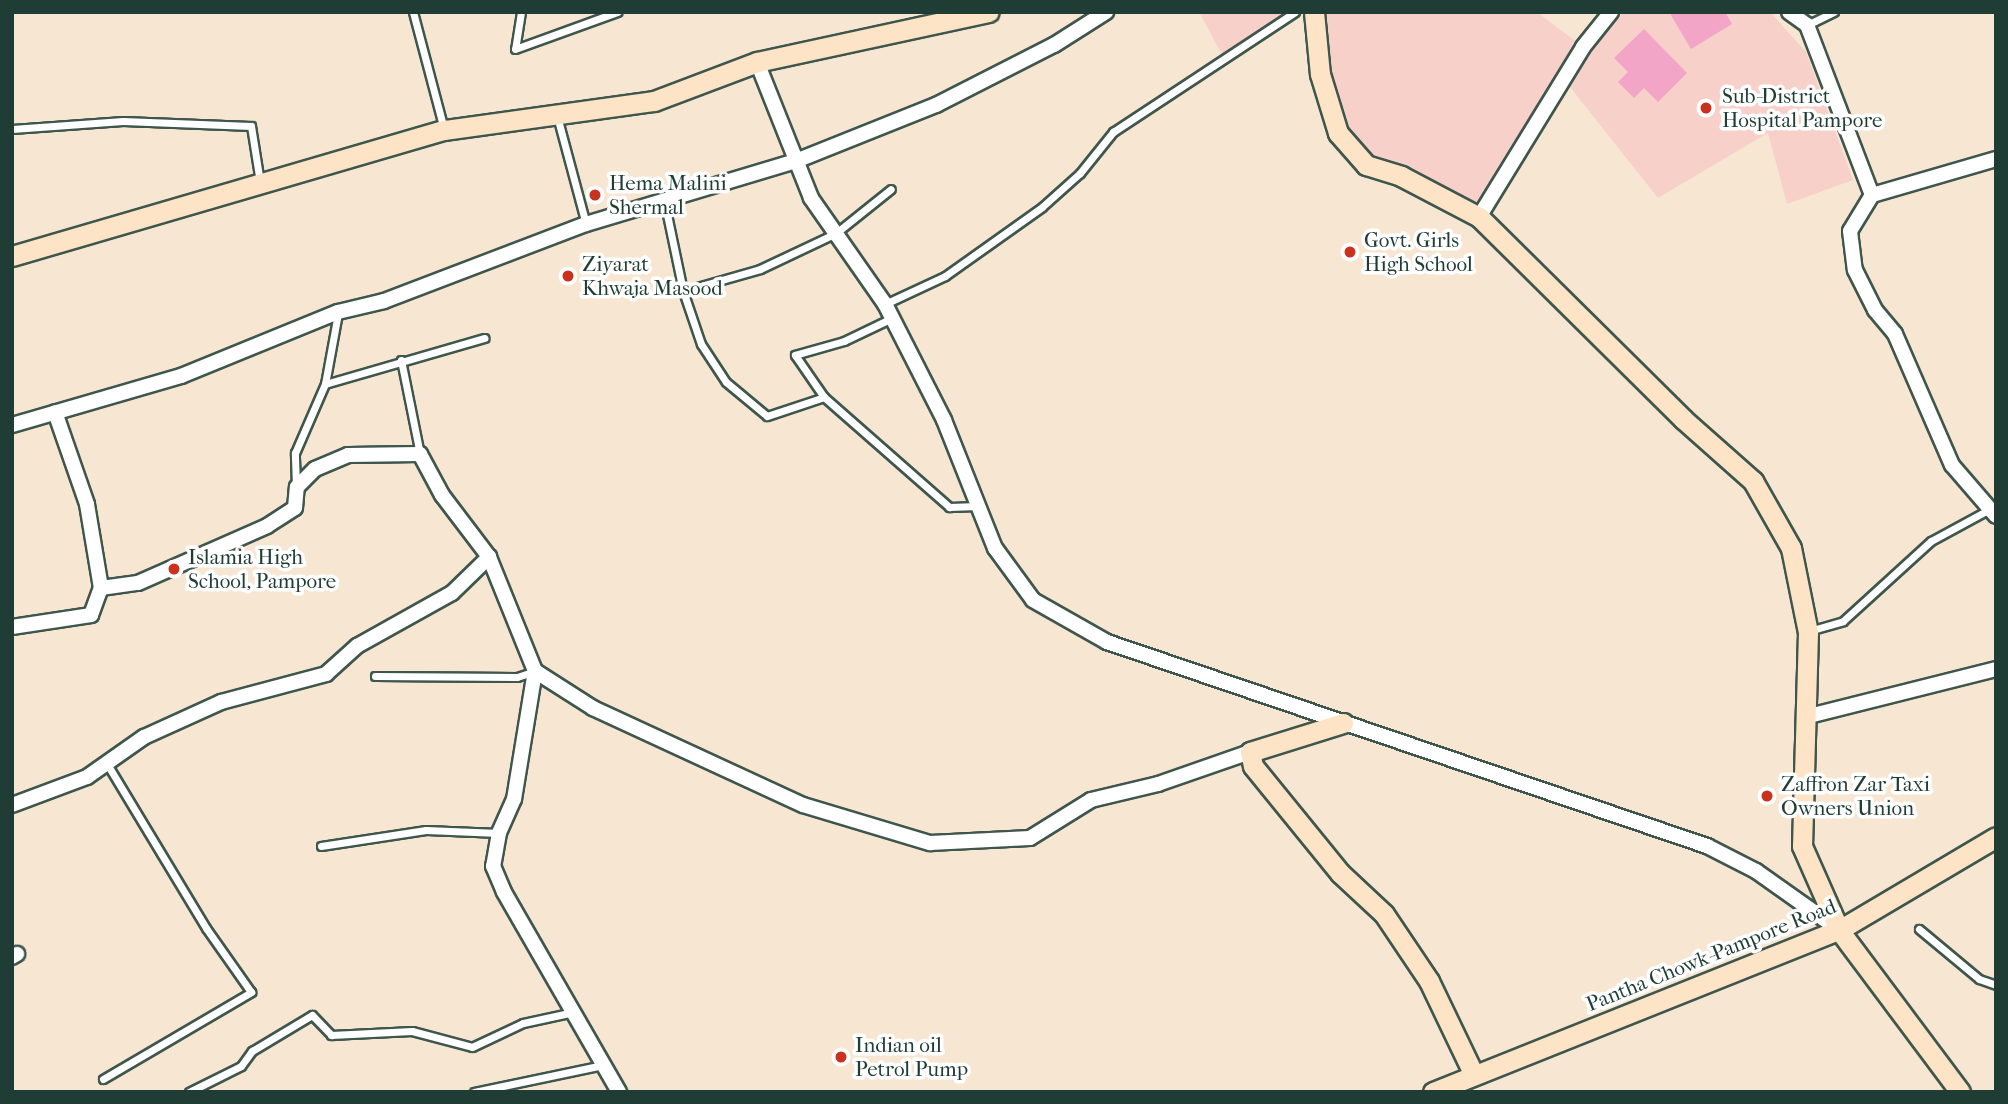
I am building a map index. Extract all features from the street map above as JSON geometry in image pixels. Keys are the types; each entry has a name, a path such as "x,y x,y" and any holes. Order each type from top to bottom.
{"street":[{"path":"12,256 260,182 400,146 444,130 654,101 757,62 989,12"},
{"path":"12,425 181,376 338,312 384,301 586,224 796,161 936,105 1106,12"},
{"path":"1314,12 1320,74 1338,133 1366,165 1401,176 1479,217 1683,419 1753,481 1791,548 1808,632 1809,716 1802,846 1839,930 1960,1092"},
{"path":"1479,217 1583,47 1611,12"},
{"path":"1789,12 1807,25 1872,195"},
{"path":"757,62 811,198 885,304 944,420 995,548 1033,600 1107,642 1707,846 1756,871 1839,930"},
{"path":"1993,513 1952,465 1895,334 1875,310 1855,270 1850,231 1872,195 1996,159"},
{"path":"12,627 91,615 101,588 87,504 55,412"},
{"path":"101,588 138,583 232,545 295,508 296,487 315,469 348,456 420,454 442,495 489,557 535,671 514,799 499,833 493,866 504,892 619,1092"},
{"path":"12,804 87,778 106,761 144,737 221,702 326,674 357,646 452,593 489,557"},
{"path":"1809,716 1996,669"},
{"path":"535,671 593,708 803,805 930,843 1030,838 1091,800 1157,784 1343,723"},
{"path":"1250,752 1253,766 1340,873 1392,925 1429,981 1474,1075"},
{"name":"Pantha Chowk-Pampore Road","path":"1433,1092 1839,930 1996,837"}],"lane":[{"path":"413,12 444,130"},
{"path":"521,12 515,49 617,12"},
{"path":"885,304 945,276 1042,207 1080,173 1113,132 1295,12"},
{"path":"1807,25 1834,12"},
{"path":"556,114 586,224"},
{"path":"12,129 123,121 251,126 260,182"},
{"path":"683,291 760,269 836,233 891,189"},
{"path":"664,199 683,291 701,344 726,382 767,416 824,397"},
{"path":"296,487 295,453 325,384 338,312"},
{"path":"892,318 844,341 795,355 824,397 949,507 979,506"},
{"path":"325,384 484,338"},
{"path":"401,360 420,454"},
{"path":"1808,632 1843,621 1931,541 1993,513"},
{"path":"376,676 517,677 535,671"},
{"path":"103,1079 251,992 206,928 106,761"},
{"path":"321,846 426,830 499,833"},
{"path":"1919,929 1979,979 1996,985"},
{"path":"189,1092 241,1066 252,1051 312,1015 331,1035 412,1031 472,1047 523,1023 575,1012"},
{"path":"474,1092 604,1065"}],"shaded area":[{"path":"1199,12 1295,12 1225,60"},
{"path":"1314,12 1537,12 1583,47 1479,217 1366,165 1338,133"},
{"name":"Sub-District Hospital Pampore","path":"1623,12 1770,12 1806,52 1853,180 1787,204 1768,133 1658,198 1566,82"}],"building":[{"path":"1669,12 1725,12 1732,24 1691,49"},
{"path":"1644,29 1687,73 1658,102 1644,88 1634,98 1618,82 1628,72 1614,58"}],"place":[{"name":"Sub-District Hospital Pampore","path":"1706,108"},
{"name":"Hema Malini Shermal","path":"595,195"},
{"name":"Govt. Girls High School","path":"1350,252"},
{"name":"Ziyarat Khwaja Masood","path":"568,276"},
{"name":"Islamia High School, Pampore","path":"174,569"},
{"name":"Zaffron Zar Taxi Owners Union","path":"1767,796"},
{"name":"Indian oil Petrol Pump","path":"841,1057"}]}
